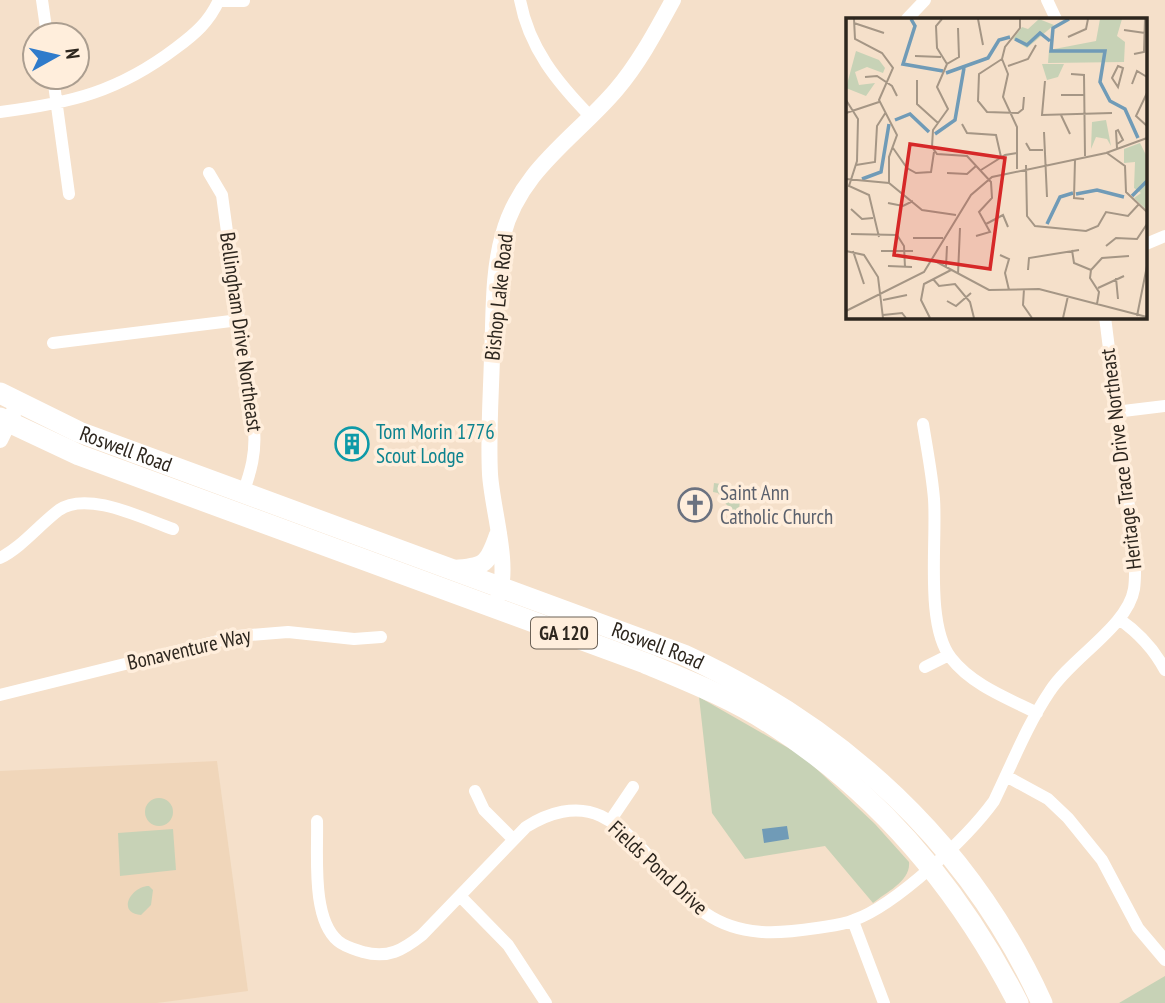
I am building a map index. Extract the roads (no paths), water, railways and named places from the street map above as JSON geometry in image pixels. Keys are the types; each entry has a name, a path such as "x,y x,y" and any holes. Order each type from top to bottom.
{"highway":[{"name":"Roswell Road","path":"9,398 79,432 451,569 498,598"},
{"name":"Roswell Road","path":"3,427 79,456 498,598 684,655 757,692 799,717 854,758 894,794 939,859 1018,1003"},
{"name":"Roswell Road","path":"939,859 992,911 1042,1003"}],"main road":[{"path":"451,569 478,567 487,562 498,535"}],"street":[{"path":"42,0 45,21"},
{"path":"0,112 57,104 100,92 140,74 194,34 209,19 219,0 244,2"},
{"path":"520,0 529,33 542,60 590,116"},
{"name":"Bishop Lake Road","path":"498,598 502,569 490,474 490,438 494,305 502,237 513,206 529,178 628,74 673,0"},
{"path":"909,18 925,0"},
{"path":"1047,0 1056,18"},
{"path":"55,91 69,194"},
{"name":"Bellingham Drive Northeast","path":"209,173 222,195 256,448 243,493"},
{"path":"1148,243 1165,236"},
{"name":"Heritage Trace Drive Northeast","path":"939,859 985,814 1037,713 1060,676 1119,619 1129,605 1134,591 1134,546 1105,318"},
{"path":"53,344 239,320"},
{"path":"3,427 9,398"},
{"path":"1115,412 1165,406"},
{"path":"923,424 934,499 935,609 940,638 948,655 960,669 982,684 1037,713"},
{"path":"0,558 61,509 81,502 96,504 173,529"},
{"path":"1119,619 1144,640 1165,670"},
{"name":"Bonaventure Way","path":"0,695 238,636 275,632 354,639 381,637"},
{"path":"925,667 948,655"},
{"path":"1006,776 1048,799 1068,818 1102,860 1138,928 1165,960"},
{"path":"610,821 632,786"},
{"path":"475,791 484,810 513,839"},
{"name":"Fields Pond Drive","path":"317,821 321,909 330,932 345,946 379,955 403,950 422,936 513,839 538,819 566,810 598,814 610,821 624,832 692,904 722,923 750,932 773,933 853,920 892,898 939,859"},
{"path":"460,896 508,945 546,1003"},
{"path":"853,920 884,1003"}],"water":[{"path":"787,826 789,839 764,843 762,829"}],"place":[{"name":"Tom Morin 1776 Scout Lodge","path":"352,444"},
{"name":"Saint Ann Catholic Church","path":"695,505"}]}
